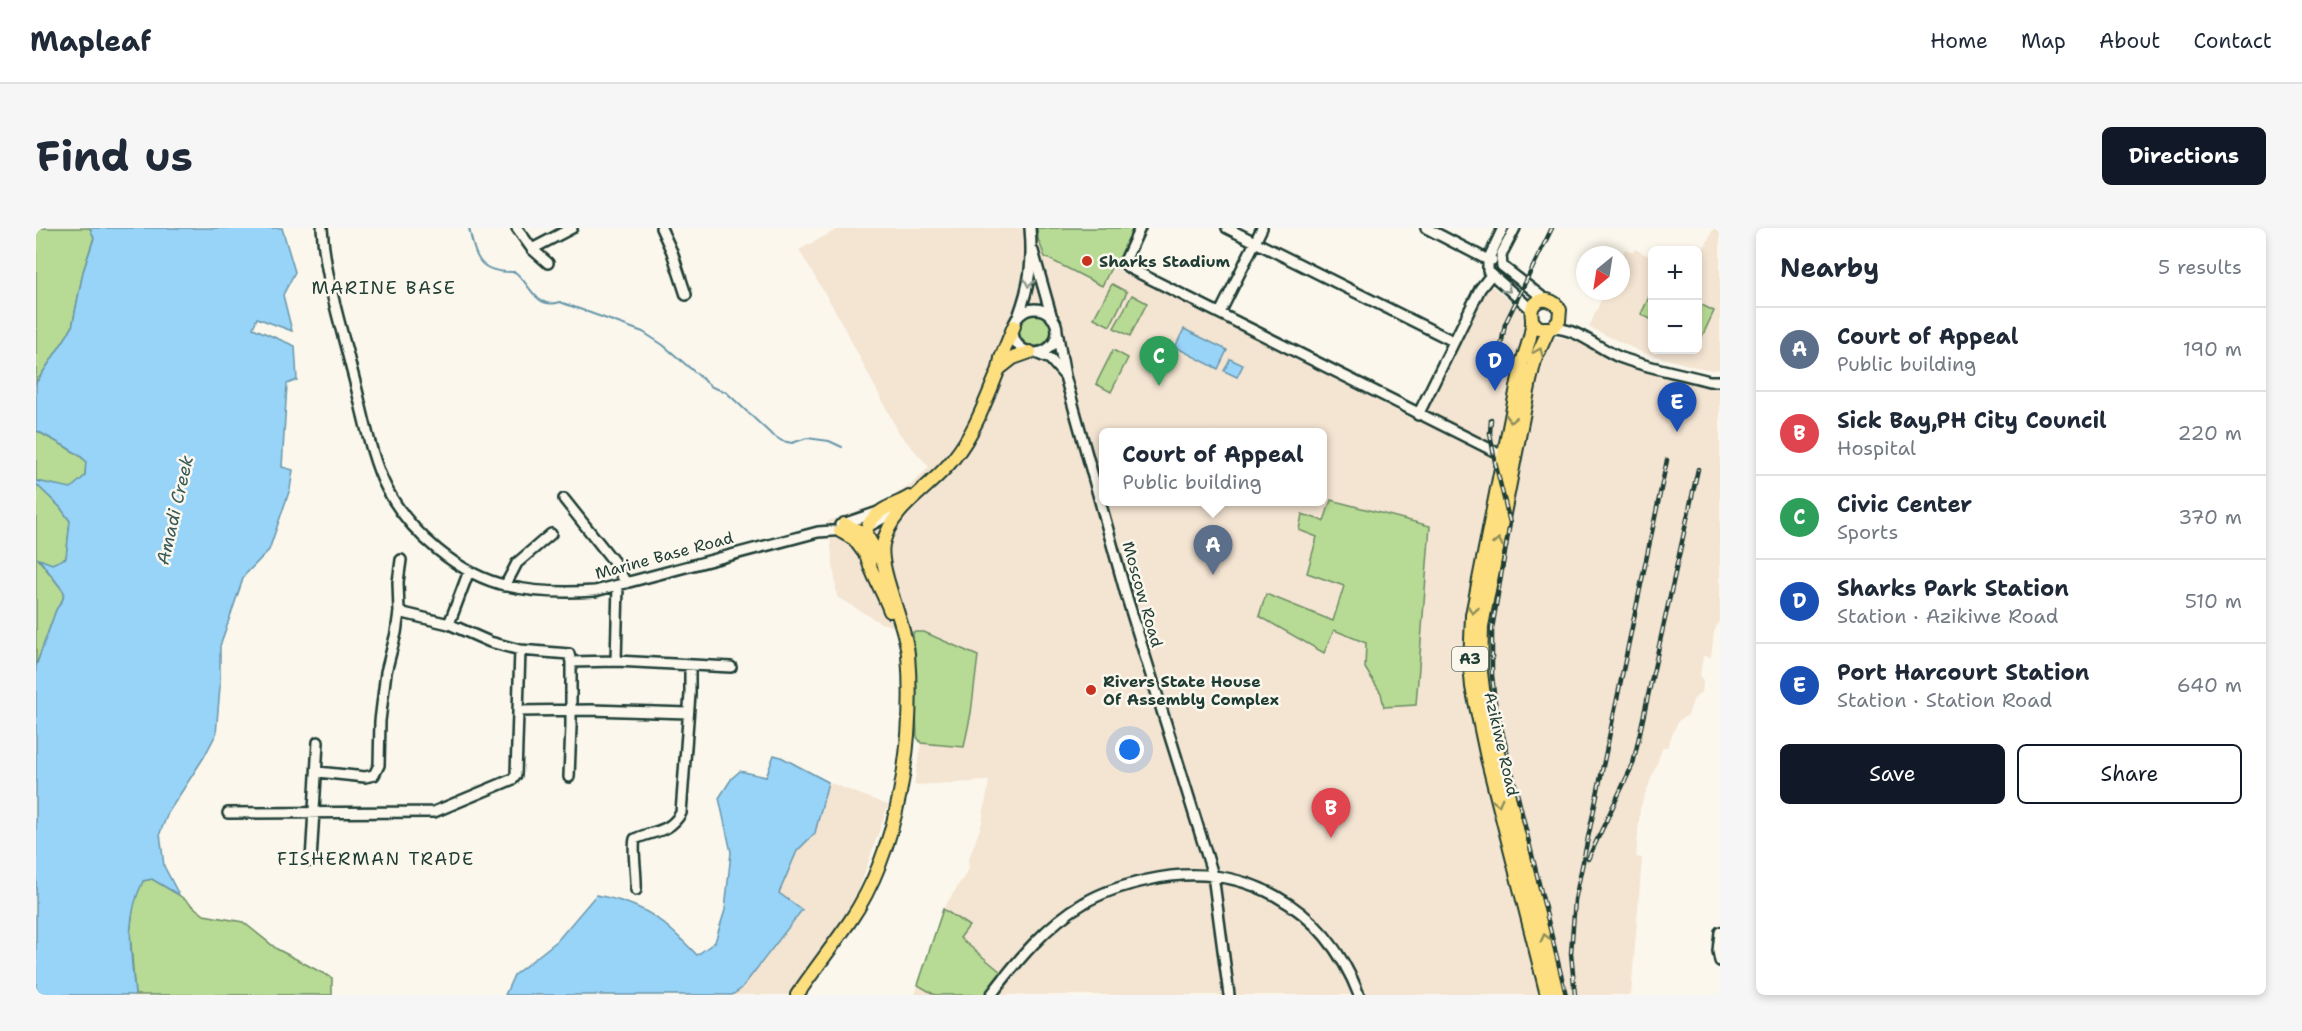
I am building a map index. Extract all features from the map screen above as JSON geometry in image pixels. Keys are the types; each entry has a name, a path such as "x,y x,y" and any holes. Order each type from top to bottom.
{"main road":[{"path":"1551,328 1539,327 1532,315 1536,304 1546,300 1552,301 1560,310"},
{"name":"A3","path":"1551,328 1559,321 1560,310"},
{"name":"Azikiwe Road","path":"1532,315 1472,615 1470,665 1472,687 1487,758 1547,995"},
{"path":"797,995 850,921 873,876 896,813 907,754 908,654 903,624 883,564 885,537 893,520 903,507 945,471 968,438 999,369 1015,322"},
{"name":"Azikiwe Road","path":"1551,328 1535,360 1491,576 1480,647 1484,697 1559,995"},
{"path":"999,369 1013,358 1033,353"},
{"path":"854,529 882,510 921,492"},
{"path":"854,529 883,564"},
{"path":"854,529 892,617 908,684"},
{"path":"854,529 854,539 865,554"}],"street":[{"name":"Marine Base Road","path":"322,228 333,300 374,453 386,487 415,527 432,544 469,571 506,586 561,593 594,591 818,532 854,529"},
{"path":"517,228 532,249 548,263"},
{"path":"532,249 572,228"},
{"path":"662,228 686,295"},
{"path":"1030,228 1032,246 1057,331 1051,346 1033,353"},
{"path":"1140,228 1124,265 1418,415 1504,456"},
{"path":"1227,228 1453,341"},
{"path":"1220,313 1262,228"},
{"path":"1426,228 1488,260 1501,260"},
{"path":"1503,228 1486,267 1491,275 1532,315"},
{"path":"1515,228 1501,260 1503,266 1546,300"},
{"path":"1032,246 1029,288 1015,322 1016,342 1022,349 1050,359 1065,376"},
{"path":"1418,415 1480,289 1491,275"},
{"path":"1015,322 1027,311 1034,309 1047,313 1052,318"},
{"path":"1560,310 1576,333"},
{"path":"1551,328 1567,329 1620,357 1709,381 1720,381"},
{"name":"Moscow Road","path":"1057,331 1065,376 1099,496"},
{"path":"564,500 614,562 622,584 616,661"},
{"name":"Moscow Road","path":"1102,506 1151,679 1213,875 1229,995"},
{"path":"854,529 903,507"},
{"path":"854,529 882,510"},
{"path":"506,586 517,563 551,534"},
{"path":"318,772 365,777 374,775 377,770 386,672 398,627 398,582 401,560"},
{"path":"449,624 469,571"},
{"path":"399,612 449,624 490,642 520,650 569,654 571,662 569,777"},
{"path":"228,813 434,812 513,779 516,776 520,650"},
{"path":"571,662 616,661 732,667"},
{"path":"636,890 637,862 633,842 635,839 668,829 681,813 690,665"},
{"path":"518,711 688,713"},
{"path":"311,861 318,742"},
{"path":"991,995 1028,950 1056,922 1082,904 1105,891 1132,883 1185,875 1213,875 1238,880 1263,889 1283,900 1307,918 1337,952 1359,995"},
{"path":"1720,932 1718,951 1720,961"}],"shaded area":[{"path":"840,228 1037,228 1038,239 1102,286 1112,266 1419,422 1453,350 1484,290 1488,287 1493,287 1521,310 1525,324 1536,331 1573,339 1634,368 1720,387 1720,618 1714,632 1711,657 1703,656 1700,676 1703,682 1702,691 1693,700 1688,715 1678,721 1667,747 1663,747 1640,808 1636,857 1642,858 1631,995 915,995 943,909 969,869 968,861 982,823 989,781 914,785 921,743 917,737 913,632 881,623 837,597 828,521 884,502 911,485 929,467 899,433 836,312 799,250"},
{"path":"1714,228 1720,228 1720,369 1712,370 1648,354 1702,354 1702,252"},
{"path":"1635,249 1648,256 1648,354 1589,327 1601,300 1630,300 1630,251 1633,252"},
{"path":"828,782 888,805 853,906 788,995 732,995 741,989 802,910 779,894 797,851 815,833"}],"green space":[{"path":"36,228 90,228 94,237 83,272 72,328 36,383"},
{"name":"Sharks Stadium","path":"1037,228 1137,228 1117,268 1112,266 1102,286 1045,257 1038,239"},
{"path":"1112,284 1127,292 1110,326 1094,318"},
{"path":"1132,295 1147,303 1130,336 1114,328"},
{"path":"1648,299 1648,318 1641,314"},
{"path":"1702,305 1714,311 1702,337"},
{"path":"1035,314 1046,319 1051,330 1046,341 1035,346 1024,341 1019,330 1024,319"},
{"path":"1113,350 1128,358 1111,392 1096,384"},
{"path":"36,430 86,461 85,476 71,489 36,481"},
{"path":"36,484 60,507 70,521 66,559 52,564 39,560 64,592 36,666"},
{"path":"1331,500 1430,526 1416,705 1384,707 1381,693 1365,668 1366,643 1334,630 1324,653 1259,616 1266,594 1333,621 1344,586 1307,573 1317,537 1299,530 1302,514 1324,521"},
{"path":"913,632 924,632 978,656 964,747 921,743 917,737"},
{"path":"152,879 179,895 204,915 243,922 277,949 332,978 332,995 135,995 130,933 134,901 143,881"},
{"path":"943,909 969,926 960,938 1001,972 984,995 935,995 918,985"}],"water":[{"name":"Amadi Creek","path":"90,228 282,228 295,272 283,295 292,331 257,318 253,328 295,346 297,380 287,384 282,467 293,470 290,489 269,550 244,576 220,646 220,687 216,734 168,813 160,833 164,866 179,895 152,879 143,881 137,896 130,937 135,995 36,995 36,666 64,592 39,559 52,564 66,558 70,521 60,507 36,484 36,481 71,488 85,476 86,461 36,430 36,383 72,328 83,272 94,238"},
{"path":"1184,329 1227,350 1218,369 1175,347"},
{"path":"1230,359 1243,365 1237,377 1224,371"},
{"path":"774,755 828,782 815,833 797,851 779,893 802,910 741,989 732,995 505,995 514,975 557,941 596,895 628,903 652,915 697,955 715,942 725,910 731,852 719,798 732,778 740,771 766,777"}],"waterway":[{"path":"469,228 474,249 481,262 494,270 515,272 539,299 552,304 560,302 643,332 663,345 712,387 726,392 771,434 782,441 792,443 807,438 829,441 842,447"}],"railway":[{"path":"1498,362 1505,324 1552,228"},
{"path":"1491,419 1490,433 1495,462 1510,523 1492,629 1492,675 1495,702 1566,995"},
{"path":"1575,995 1571,953 1575,900 1667,460"},
{"path":"1588,859 1633,764 1698,469"}],"place":[{"name":"Sharks Stadium","path":"1087,261"},
{"name":"Civic Center","path":"1159,386"},
{"name":"Sharks Park Station","path":"1495,391"},
{"name":"Port Harcourt Station","path":"1677,432"},
{"name":"Court of Appeal","path":"1213,575"},
{"name":"Rivers State House Of Assembly Complex","path":"1091,690"},
{"name":"Sick Bay,PH City Council","path":"1331,838"}],"district":[{"name":"MARINE BASE","path":"384,288"},
{"name":"FISHERMAN TRADE","path":"376,859"}]}
